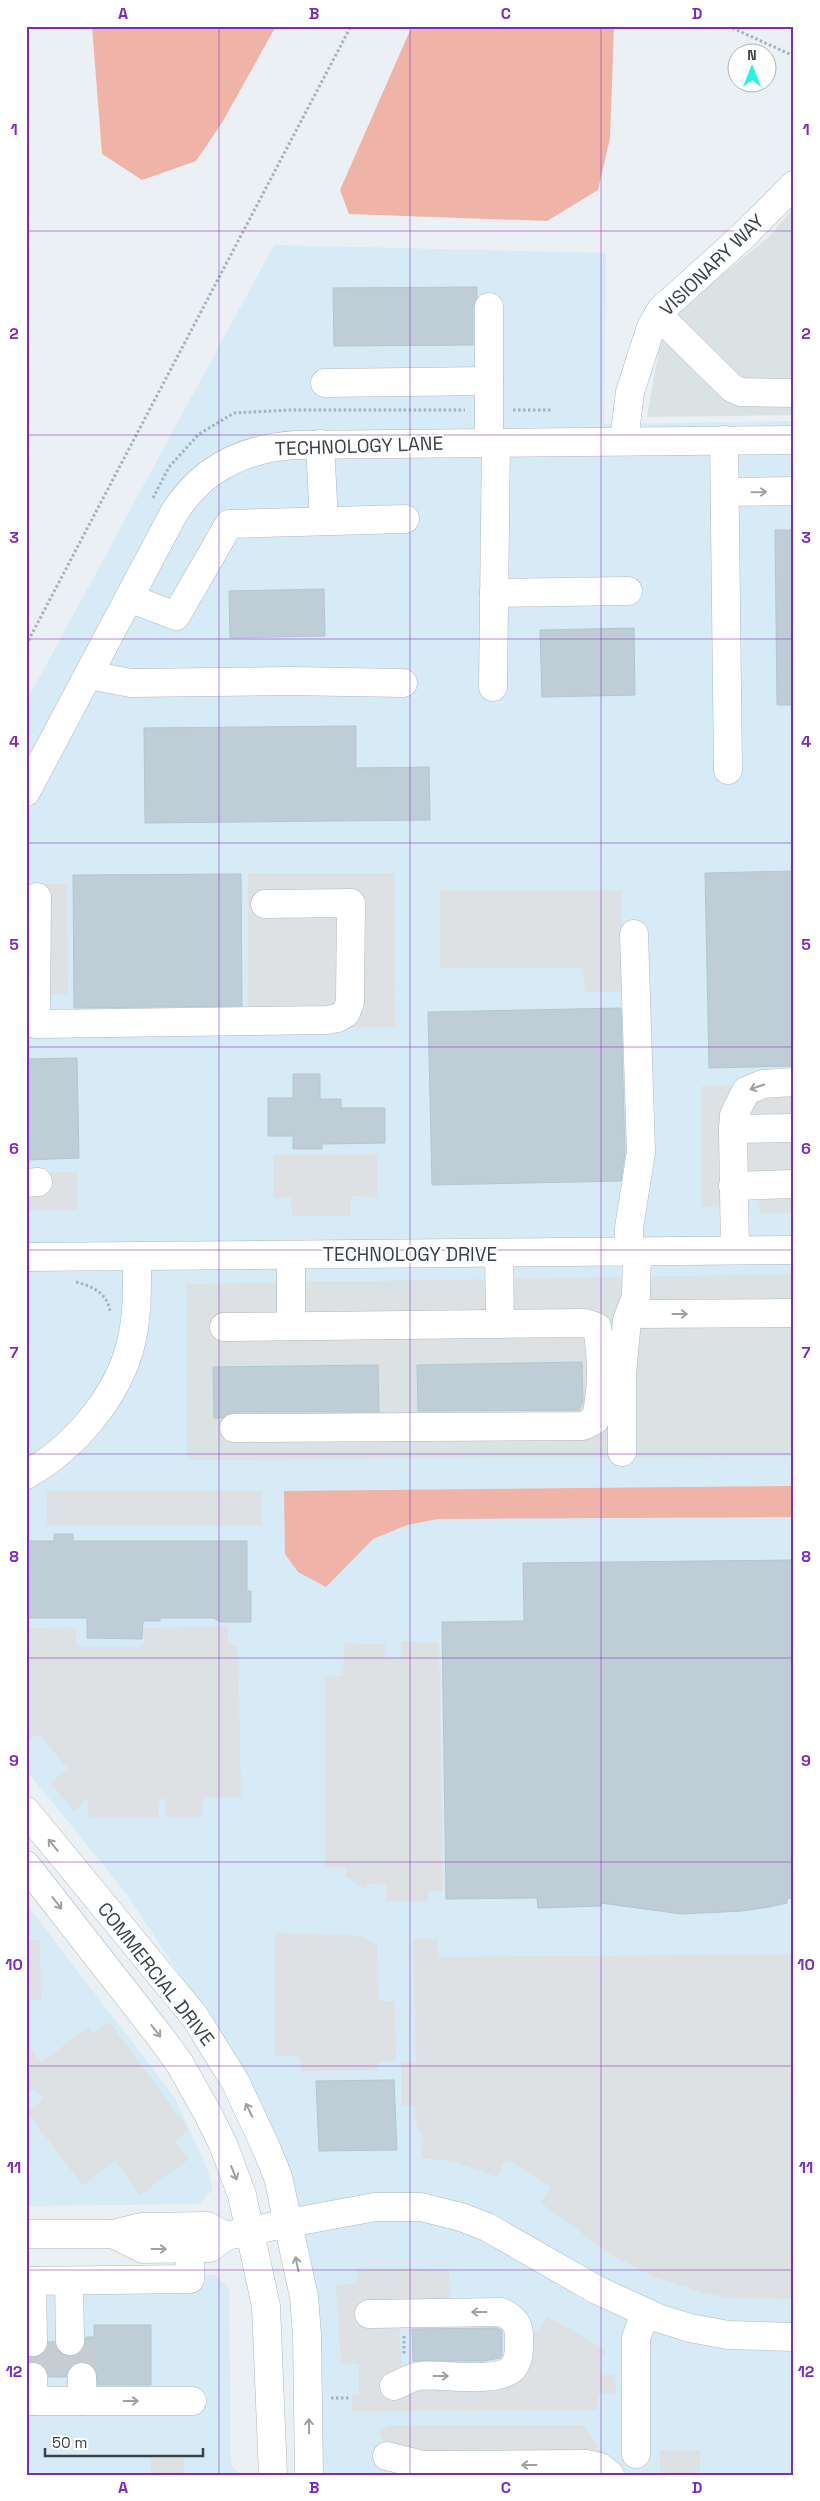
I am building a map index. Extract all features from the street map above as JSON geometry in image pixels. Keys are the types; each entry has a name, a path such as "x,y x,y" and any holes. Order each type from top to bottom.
{"street":[{"name":"VISIONARY WAY","path":"624,441 630,392 651,328 658,315 793,189"},
{"path":"489,307 489,410 492,442 494,593 493,687"},
{"path":"658,315 732,388 741,392 794,393"},
{"path":"325,383 489,381"},
{"path":"724,440 728,770"},
{"name":"TECHNOLOGY LANE","path":"26,792 174,513 187,494 202,479 224,463 252,451 280,446 320,444 794,440"},
{"path":"320,444 324,522"},
{"path":"725,492 794,491"},
{"path":"129,598 176,616 230,524 405,519"},
{"path":"494,593 628,590"},
{"path":"88,675 131,683 288,681 404,683"},
{"path":"37,897 31,1023 290,1022 338,1018 346,1013 350,1002 351,903 265,904"},
{"path":"622,1452 622,1374 627,1320 631,1314 636,1290 629,1228 641,1152 634,934"},
{"path":"735,1250 733,1122 746,1091 763,1084 794,1082"},
{"path":"733,1122 794,1128"},
{"path":"734,1186 794,1184"},
{"name":"TECHNOLOGY DRIVE","path":"26,1257 794,1250"},
{"path":"499,1253 500,1324"},
{"path":"292,1255 292,1326"},
{"path":"26,1475 48,1461 95,1415 122,1370 135,1326 136,1256"},
{"path":"631,1314 794,1313"},
{"path":"224,1327 585,1323 596,1327 600,1343 599,1407 596,1420 583,1426 234,1428"},
{"name":"COMMERCIAL DRIVE","path":"26,1811 141,1949 215,2047 236,2083 278,2177 259,2230 266,2306 273,2475"},
{"name":"COMMERCIAL DRIVE","path":"26,1865 180,2064 223,2144 259,2230 304,2297 307,2335 309,2475"},
{"path":"114,2234 143,2249 210,2248 259,2230 364,2209 396,2206 421,2207 447,2212 491,2229 597,2290 645,2313 690,2328 728,2335 794,2337"},
{"path":"26,2234 114,2234 141,2227 207,2226 259,2230"},
{"path":"52,2281 190,2279 190,2249"},
{"path":"52,2281 58,2341 52,2281"},
{"path":"369,2314 502,2312 515,2321 519,2331 519,2354 516,2365 509,2372 502,2375 418,2376 394,2386"},
{"path":"636,2454 636,2338 645,2313"},
{"path":"55,2390 192,2401"},
{"path":"387,2456 423,2465 575,2470 600,2467 610,2475"}],"path":[{"path":"26,646 351,26"},
{"path":"728,26 794,56"},
{"path":"150,502 169,467 199,434 234,413 290,410 553,410"},
{"path":"71,1280 93,1286 109,1302 112,1318"},
{"path":"403,2313 404,2358"}],"shaded area":[{"path":"92,26 276,26 223,121 196,161 142,180 102,154"},
{"path":"412,26 614,26 610,138 598,190 547,221 349,214 340,190"},
{"path":"794,207 794,415 647,417 664,321 769,237"},
{"path":"274,245 606,253 604,424 794,421 794,2475 318,2475 314,2321 307,2245 282,2167 243,2076 184,1981 126,1893 26,1770 26,702"},
{"path":"248,873 394,873 395,1027 248,1028"},
{"path":"26,884 67,884 68,994 26,995"},
{"path":"440,890 622,890 622,992 585,992 583,968 440,968"},
{"path":"794,1073 794,1213 760,1213 758,1199 755,1196 746,1200 747,1208 702,1207 702,1086 734,1085"},
{"path":"377,1154 377,1197 354,1196 351,1198 351,1216 292,1216 291,1197 273,1198 273,1155"},
{"path":"77,1172 78,1210 26,1210 26,1173"},
{"path":"794,1274 794,1456 187,1460 186,1284"},
{"path":"774,1290 776,1292 771,1325 783,1339 654,1339 646,1324 644,1297 662,1301 668,1298 670,1291"},
{"path":"604,1291 605,1359 214,1362 214,1295"},
{"path":"786,1291 794,1291 794,1426 789,1426"},
{"path":"794,1486 794,1517 438,1519 407,1525 373,1539 326,1587 298,1572 285,1554 284,1491"},
{"path":"47,1491 262,1491 262,1526 47,1526"},
{"path":"228,1626 228,1643 238,1646 241,1797 203,1797 202,1817 166,1817 166,1800 162,1798 158,1801 159,1817 89,1818 87,1799 74,1811 50,1783 68,1769 40,1735 36,1735 26,1742 26,1628 76,1627 76,1644 80,1647 138,1647 144,1643 144,1628"},
{"path":"401,1641 439,1643 443,1891 428,1891 428,1902 386,1901 386,1883 368,1884 366,1890 345,1876 348,1870 345,1867 325,1867 325,1677 343,1676 344,1643 385,1644 386,1657 398,1658 402,1657"},
{"path":"26,1904 175,2098 208,2171 213,2189 199,2204 26,2206"},
{"path":"275,1933 353,1935 377,1944 378,1997 381,2001 395,2001 396,2061 381,2061 378,2064 378,2070 301,2071 300,2058 296,2056 275,2056"},
{"path":"413,1938 437,1939 439,1957 794,1954 794,2299 731,2298 704,2293 654,2277 610,2254 541,2203 551,2187 508,2160 504,2162 497,2177 450,2161 421,2158 423,2136 417,2126 414,2107 401,2105 401,2062 416,2062"},
{"path":"26,1940 40,1940 41,2000 26,2000"},
{"path":"109,2022 189,2130 175,2141 189,2159 140,2195 115,2160 83,2186 27,2112 44,2099 36,2090 26,2090 26,2043 41,2062 88,2028 93,2033"},
{"path":"357,2268 449,2269 450,2302 399,2303 402,2382 506,2382 526,2332 538,2331 547,2316 606,2350 599,2364 603,2375 615,2375 616,2394 598,2394 598,2410 352,2411 352,2395 359,2395 359,2364 341,2363 336,2285 357,2284"},
{"path":"214,2275 229,2288 231,2466 243,2475 26,2475 26,2278"},
{"path":"583,2425 606,2459 395,2461 379,2432 388,2426"},
{"path":"660,2450 700,2450 700,2475 660,2475"},
{"path":"151,2458 184,2458 184,2475 151,2475"}],"building":[{"path":"477,287 477,297 473,307 473,345 334,346 333,288"},
{"path":"775,530 794,530 794,705 777,705"},
{"path":"324,589 325,636 230,638 229,591"},
{"path":"634,628 635,695 542,697 540,630"},
{"path":"356,726 356,768 429,767 430,820 145,823 144,728"},
{"path":"794,871 794,1066 709,1068 705,873"},
{"path":"241,874 242,1006 74,1008 73,875"},
{"path":"621,1008 625,1152 621,1181 432,1185 428,1012"},
{"path":"77,1058 79,1158 26,1160 26,1059"},
{"path":"293,1074 320,1074 320,1099 341,1099 341,1108 385,1108 385,1143 322,1144 322,1149 293,1149 293,1136 268,1136 268,1098 293,1098"},
{"path":"582,1362 583,1402 579,1410 418,1411 417,1365"},
{"path":"378,1365 379,1412 234,1412 223,1418 214,1418 213,1367"},
{"path":"54,1534 73,1534 73,1541 247,1541 247,1591 251,1591 251,1622 220,1622 214,1618 160,1618 160,1621 143,1621 142,1639 87,1638 87,1618 26,1618 26,1541 54,1541"},
{"path":"794,1560 794,1899 787,1898 787,1903 742,1911 682,1914 600,1903 601,1906 538,1908 537,1898 446,1899 442,1622 524,1621 523,1563"},
{"path":"394,2080 397,2150 319,2151 316,2081"},
{"path":"94,2325 151,2325 151,2385 98,2385 95,2369 89,2363 82,2361 74,2364 68,2370 66,2377 49,2377 41,2363 31,2362 31,2357 41,2356 49,2342 54,2341 57,2349 63,2355 71,2357 78,2355 84,2348 86,2337 94,2337"},
{"path":"497,2328 502,2331 502,2356 500,2358 484,2361 413,2361 412,2329"}],"tunnel":[{"path":"58,2341 59,2377"},
{"path":"81,2341 82,2377"},
{"path":"33,2342 33,2377"}]}
